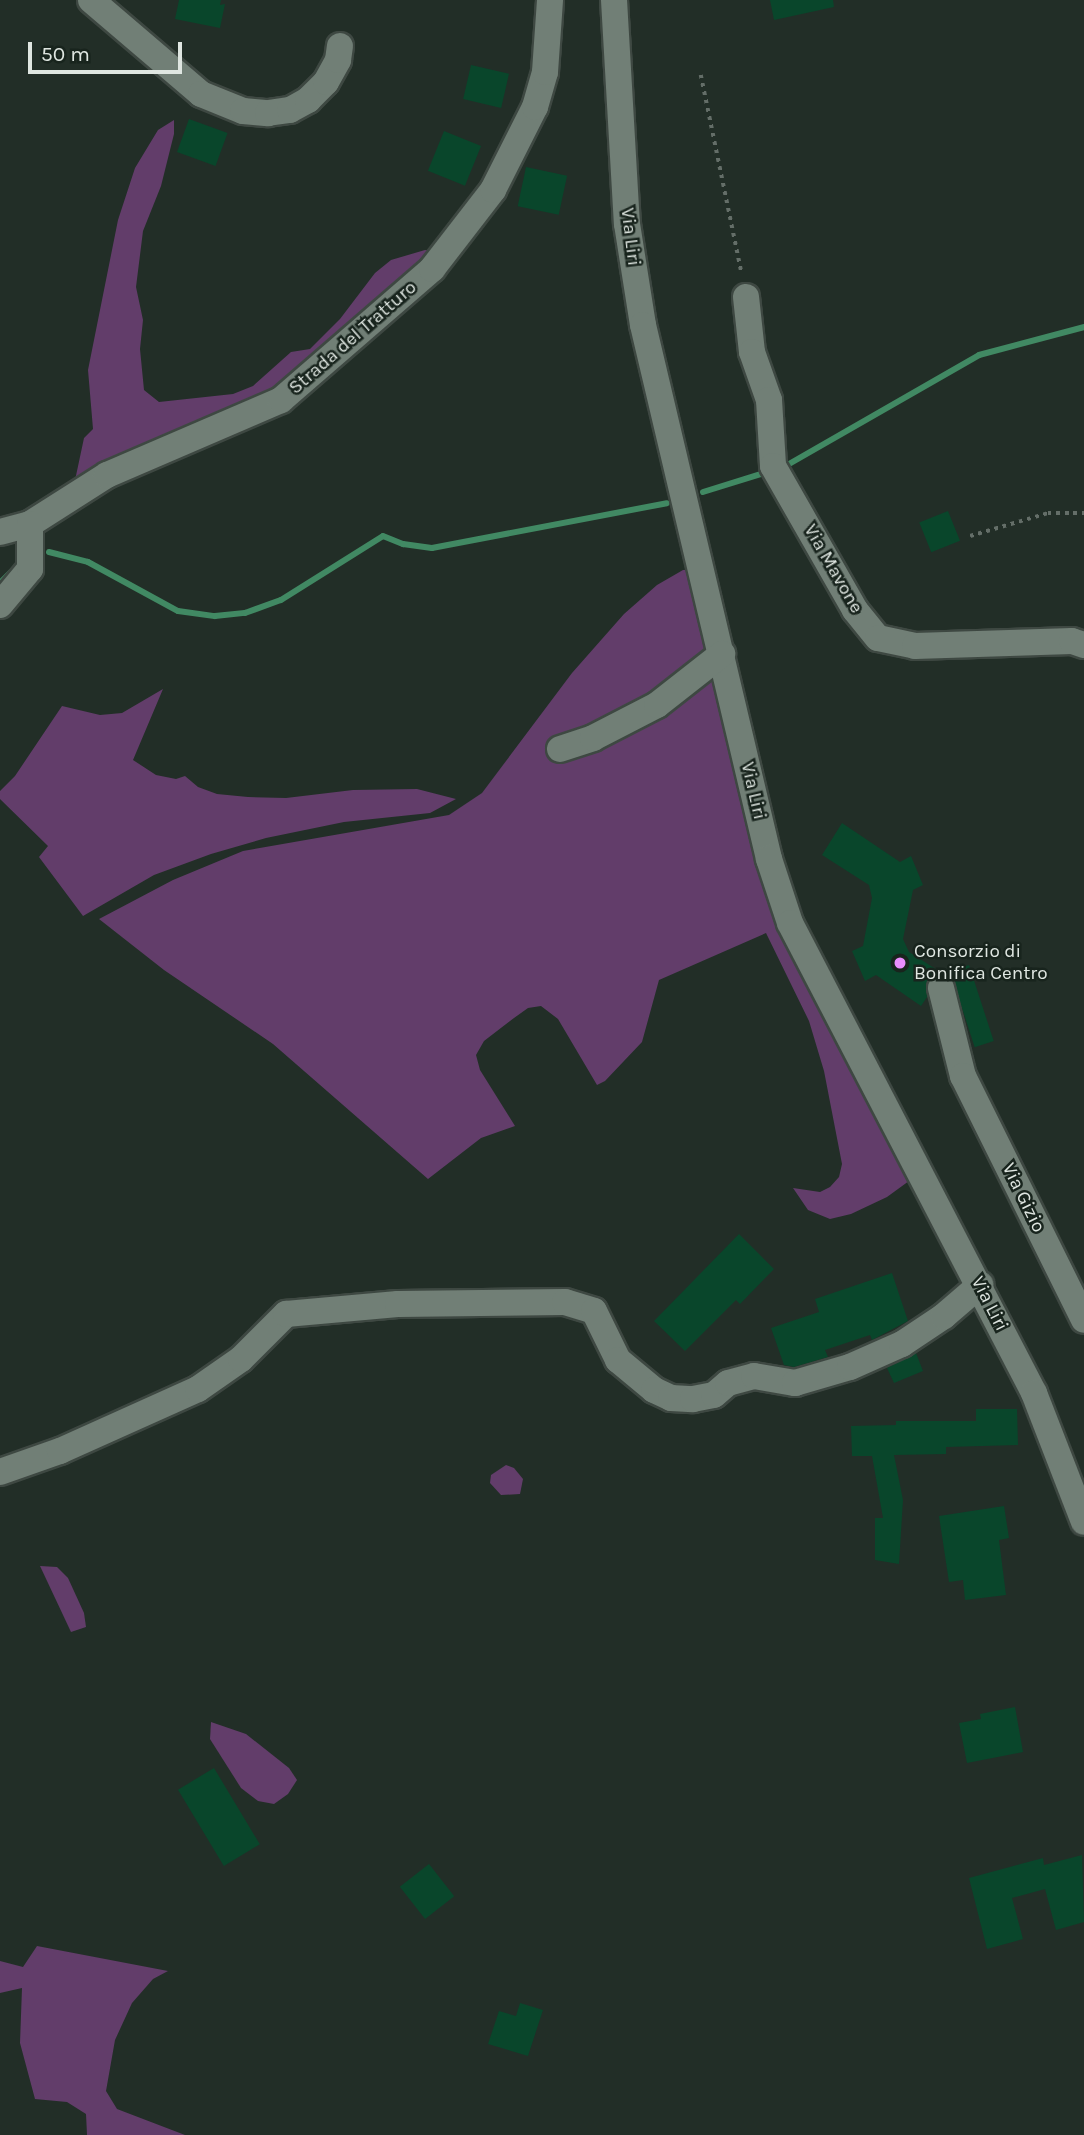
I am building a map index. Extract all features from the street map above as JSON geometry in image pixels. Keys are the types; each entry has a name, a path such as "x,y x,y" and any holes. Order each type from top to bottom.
{"street":[{"path":"91,0 201,94 243,111 268,113 290,110 308,100 326,82 338,60 340,46"},
{"name":"Strada del Tratturo","path":"0,532 30,524 107,475 281,400 432,269 494,190 535,107 545,72 550,0"},
{"name":"Via Liri","path":"614,0 627,223 641,313 769,859 790,923 1034,1393 1084,1522"},
{"name":"Via Mavone","path":"746,297 752,352 769,400 774,466 855,610 878,638 915,646 1072,641 1084,645"},
{"path":"0,605 30,569 30,524"},
{"path":"560,749 593,738 657,705 722,654"},
{"name":"Via Gizio","path":"941,988 963,1076 1084,1320"},
{"path":"0,1472 60,1451 198,1389 241,1359 286,1314 398,1304 565,1301 594,1311 618,1360 654,1390 671,1398 692,1399 714,1395 728,1383 754,1376 795,1383 850,1367 902,1345 944,1316 979,1284"}],"path":[{"path":"701,75 746,297"},
{"path":"970,536 1048,513 1084,513"}],"shaded area":[{"path":"174,120 174,134 161,186 143,231 136,287 143,320 140,349 144,390 159,402 233,394 253,386 291,352 310,349 340,319 375,273 391,260 425,250 439,251 312,372 74,485 84,438 93,429 88,370 118,220 135,168 158,130"},
{"path":"697,569 780,921 909,1181 887,1197 851,1214 830,1219 808,1210 793,1188 820,1192 830,1187 839,1177 842,1164 824,1071 809,1021 766,933 659,980 642,1042 605,1081 597,1085 558,1019 541,1006 528,1008 514,1018 484,1041 476,1055 480,1070 515,1126 481,1138 428,1179 273,1044 164,970 99,919 173,880 243,851 449,815 482,793 572,673 624,614 657,585 683,570"},
{"path":"163,689 133,760 156,775 176,779 185,776 198,787 217,794 248,797 286,798 353,790 417,789 456,799 430,813 344,822 266,838 211,854 154,875 83,916 39,857 48,846 0,799 0,791 15,776 62,706 100,715 122,713"},
{"path":"506,1465 514,1468 523,1479 520,1494 501,1495 490,1483 491,1475"},
{"path":"40,1566 57,1567 68,1578 84,1613 86,1627 71,1632"},
{"path":"211,1722 246,1734 289,1768 297,1780 288,1794 274,1804 258,1801 241,1788 210,1739"},
{"path":"37,1946 168,1971 153,1979 132,2003 115,2040 106,2091 117,2109 185,2135 87,2135 86,2114 67,2102 35,2099 20,2043 22,1988 0,1993 0,1961 23,1967"}],"building":[{"path":"179,0 221,0 220,5 225,4 220,28 175,19"},
{"path":"770,0 833,0 834,7 774,20"},
{"path":"471,65 509,74 501,108 463,99"},
{"path":"189,119 228,133 216,166 177,152"},
{"path":"444,131 481,146 465,186 428,171"},
{"path":"526,167 567,176 559,215 518,206"},
{"path":"948,511 960,541 931,552 919,523"},
{"path":"842,823 900,862 911,856 923,885 913,890 903,939 909,952 942,973 930,977 926,984 927,997 921,1006 876,975 865,981 852,951 863,946 872,898 869,885 822,855"},
{"path":"969,965 994,1041 975,1047 950,971"},
{"path":"739,1234 774,1269 740,1304 736,1300 685,1351 654,1321"},
{"path":"892,1273 908,1321 872,1340 870,1335 825,1350 828,1357 794,1367 784,1365 771,1328 819,1312 815,1299"},
{"path":"916,1353 923,1371 894,1383 887,1368"},
{"path":"976,1409 1017,1409 1018,1445 946,1447 946,1454 894,1455 903,1500 899,1564 875,1560 875,1518 883,1518 872,1456 852,1456 851,1426 896,1425 896,1421 976,1421"},
{"path":"1004,1506 1009,1538 999,1540 1006,1595 965,1600 963,1580 949,1582 939,1516"},
{"path":"1015,1707 1023,1752 967,1763 959,1723 981,1719 980,1714"},
{"path":"214,1768 260,1844 224,1866 178,1790"},
{"path":"1082,1855 1084,1922 1056,1930 1045,1889 1012,1898 1023,1939 987,1949 969,1878 1043,1858 1044,1865"},
{"path":"429,1864 454,1896 425,1919 400,1887"},
{"path":"520,2003 543,2010 528,2056 488,2044 499,2011 516,2016"}],"waterway":[{"path":"789,464 979,355 1084,327"},
{"path":"703,492 761,474"},
{"path":"49,552 88,562 178,611 215,616 245,613 281,600 383,536 403,544 432,548 667,503"},
{"path":"0,583 11,572"}],"place":[{"name":"Consorzio di Bonifica Centro","path":"900,963"}]}
